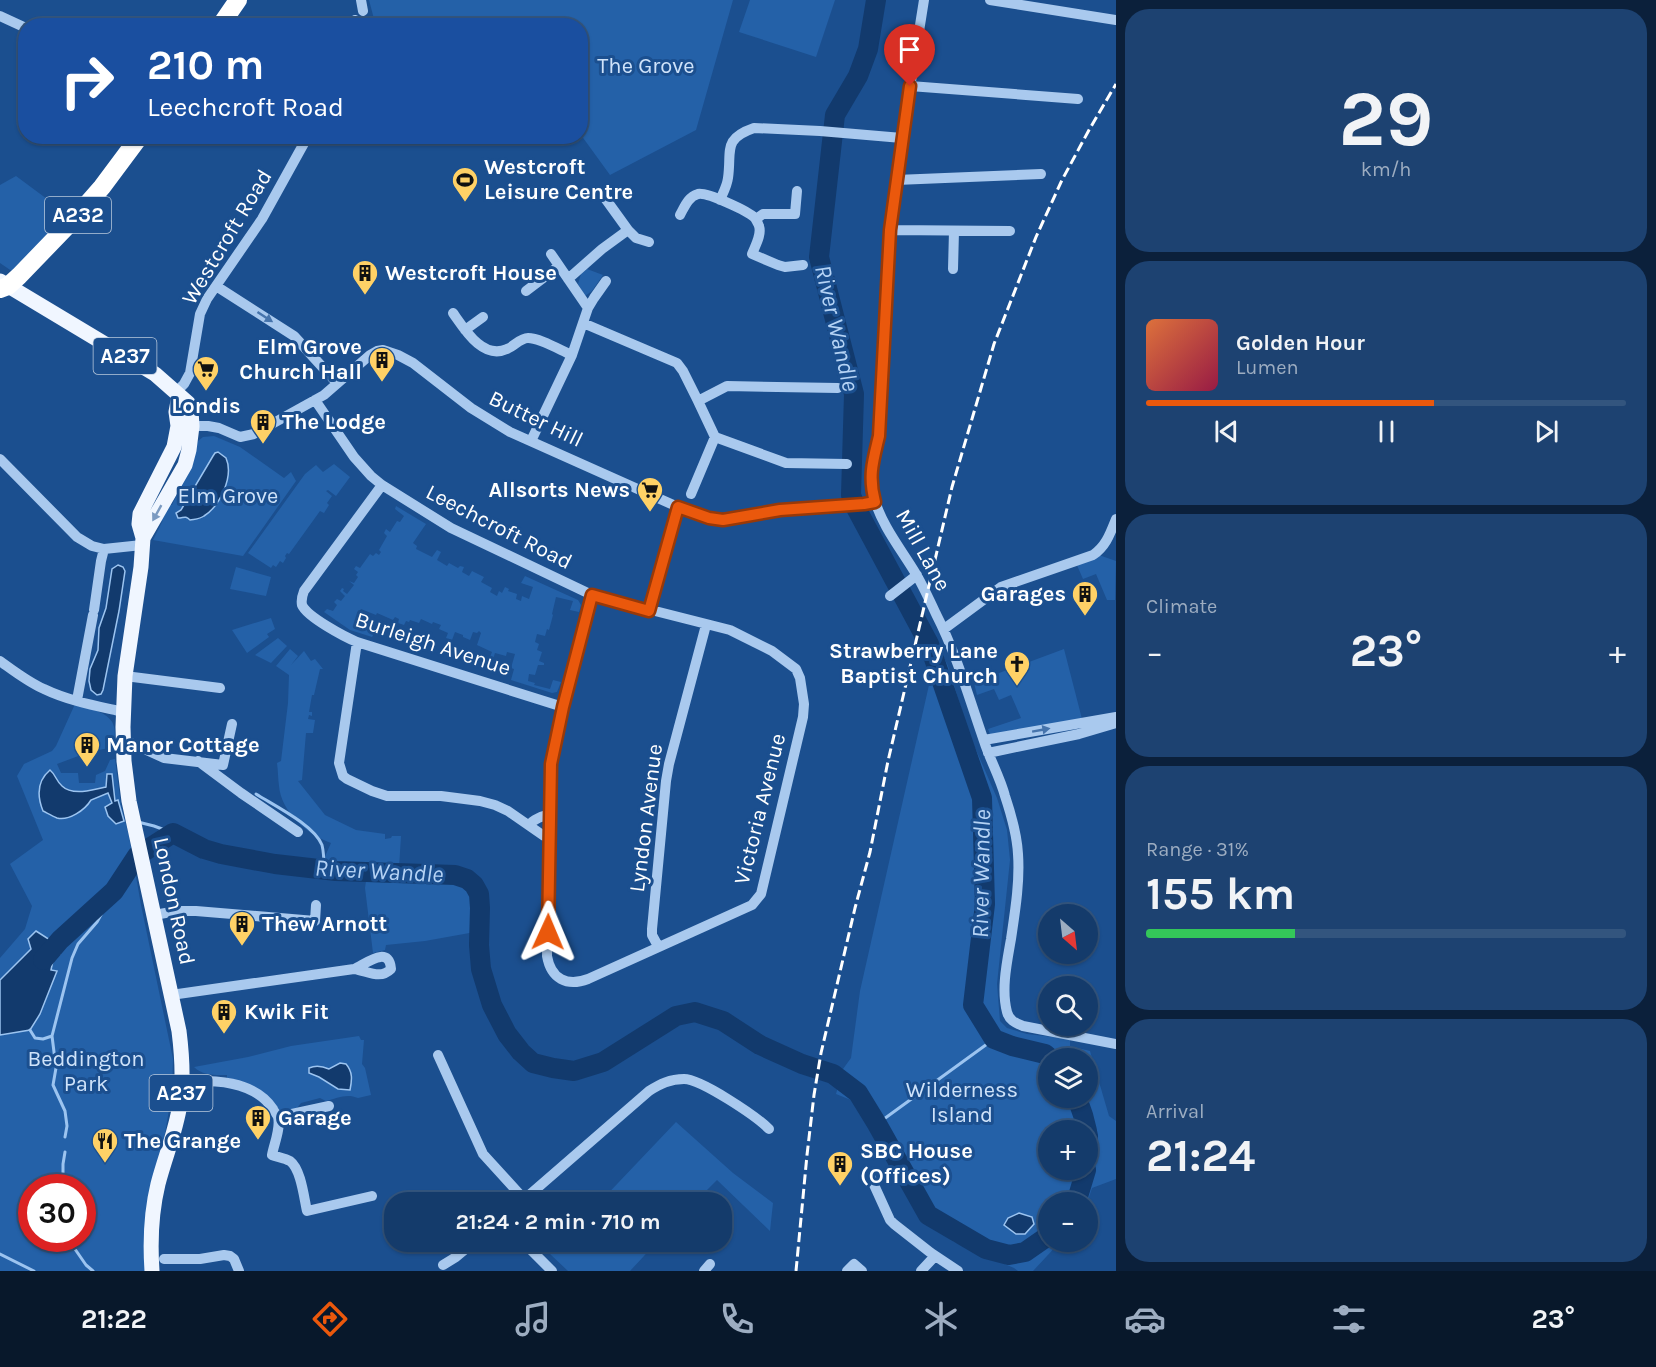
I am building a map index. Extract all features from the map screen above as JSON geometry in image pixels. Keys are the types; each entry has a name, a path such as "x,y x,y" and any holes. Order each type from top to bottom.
{"highway":[{"path":"225,18 237,0"},
{"name":"A232","path":"3,286 28,267 102,187 135,144"}],"main road":[{"name":"A237","path":"3,286 155,374 188,403 190,408 185,426"},
{"name":"London Road","path":"152,1271 153,1209 180,1106 182,1081 180,1041 127,787 123,711 125,676 141,567 140,514 185,426"}],"street":[{"name":"Mill Lane","path":"924,0 890,230 879,436 872,463 870,503 917,575 944,629 1005,795 1018,853 1017,888 1006,968 1005,995 1010,1019 1023,1026 1116,1044"},
{"path":"990,0 1116,20"},
{"path":"0,16 18,24"},
{"path":"910,86 1078,99"},
{"path":"720,200 728,177 730,146 734,138 744,131 754,128 902,138"},
{"name":"Westcroft Road","path":"177,394 188,378 200,314 275,198 304,144"},
{"path":"896,180 1041,174"},
{"path":"756,219 764,214 795,214 797,191"},
{"path":"602,194 628,230 636,238 649,242"},
{"path":"680,215 690,198 701,194 720,200 756,219 760,233 752,254 784,267 803,265"},
{"path":"568,279 628,230"},
{"path":"890,230 1010,231"},
{"path":"953,269 954,231"},
{"path":"551,254 588,308"},
{"path":"526,291 559,266"},
{"path":"531,441 572,355 588,308 606,281"},
{"path":"216,286 294,336 337,382"},
{"path":"453,313 480,346 492,350 506,350 527,338 572,355"},
{"path":"465,330 483,317"},
{"path":"583,323 677,363 715,437 786,463 847,464"},
{"name":"Butter Hill","path":"185,426 219,428 240,437 254,434 324,395 377,351 389,351 413,363 483,417 510,432 678,507 709,518 723,520 780,510 870,503"},
{"path":"698,401 727,386 838,388"},
{"name":"Leechcroft Road","path":"315,400 354,457 371,476 459,532 592,595 706,625"},
{"path":"691,494 715,437"},
{"path":"0,459 77,537 92,546 104,549 142,542"},
{"name":"Burleigh Avenue","path":"382,485 304,591 301,597 305,610 332,630 357,642 563,707"},
{"path":"649,611 678,507"},
{"path":"944,629 1001,587 1093,555 1101,550 1107,542 1116,519"},
{"path":"82,702 100,561 104,549"},
{"path":"890,596 917,575"},
{"path":"357,642 339,763 343,776 355,784 387,796 441,796 495,805 544,836 549,836 551,764 592,595"},
{"name":"Victoria Avenue","path":"549,836 548,965 559,978 573,983 752,904 761,894 803,717 804,704 800,678 796,669 758,643 730,630 706,625"},
{"name":"Lyndon Avenue","path":"658,946 652,935 652,929 666,781 706,625"},
{"path":"0,661 46,690 82,702 123,711"},
{"path":"125,676 220,688"},
{"path":"984,740 1116,717"},
{"path":"988,753 1079,734 1116,723"},
{"path":"123,742 131,743 164,758 223,765 232,724"},
{"path":"198,761 298,832"},
{"path":"529,825 532,821 549,815"},
{"path":"154,915 177,911 196,911 315,921 316,905"},
{"path":"171,994 354,969"},
{"path":"438,1055 483,1154 515,1192"},
{"path":"532,1192 649,1091 665,1081 686,1078 700,1083 759,1119 769,1129"},
{"path":"182,1081 226,1082 249,1089 270,1105 278,1117 272,1155 290,1161 296,1167 307,1211 372,1196"},
{"path":"278,1117 329,1106"},
{"path":"870,1176 893,1224 905,1235 958,1271"},
{"path":"443,1265 462,1252"},
{"path":"533,1252 552,1271"},
{"path":"164,1259 200,1259 224,1255 234,1259 239,1271"},
{"path":"921,1271 935,1256"},
{"path":"847,1271 854,1264 862,1271"}],"green space":[{"name":"The Grove","path":"369,0 733,0 696,130 610,175 588,144 588,18 374,18"},
{"path":"750,0 835,0 816,57 739,32"},
{"path":"16,176 74,219 19,276 0,263 0,185"},
{"path":"587,269 603,275 592,291 585,296 578,284 581,274"},
{"name":"Elm Grove","path":"214,436 240,447 284,478 291,472 296,481 243,556 153,540 169,503 172,505 179,490 198,441 203,437"},
{"path":"334,464 350,477 336,496 326,491 332,496 327,503 329,505 324,513 320,511 289,554 287,553 283,563 280,561 276,567 273,565 271,568 248,553 305,474 316,465 323,472"},
{"path":"396,506 426,524 413,543 417,546 416,549 432,557 437,550 441,552 437,560 447,566 449,563 458,568 464,567 462,572 469,576 472,571 484,577 481,582 492,588 490,592 497,596 499,591 502,593 505,587 509,589 508,591 517,594 516,599 521,601 522,596 529,599 533,587 521,583 525,576 578,600 581,605 579,612 570,610 573,601 556,597 549,630 547,629 545,636 537,634 535,642 539,644 537,650 542,652 539,661 544,665 538,665 535,675 529,674 528,681 550,689 553,680 561,682 557,692 552,693 511,680 514,669 511,668 515,654 507,652 506,656 495,653 493,659 490,657 492,652 477,645 481,633 479,631 473,632 470,640 455,632 452,640 446,638 448,633 439,629 441,625 433,622 432,624 421,619 419,623 410,620 404,625 398,623 399,619 395,617 393,620 361,609 356,617 357,621 373,629 378,621 380,622 372,637 350,630 324,612 327,609 333,611 337,605 334,602 337,599 341,601 345,596 340,591 342,588 347,594 354,585 349,581 354,583 358,577 356,575 358,572 354,569 356,566 360,568 370,554 379,555 381,552 379,550 387,536 384,533 386,529 390,532 397,521 400,522 404,516 395,509"},
{"path":"1096,554 1116,561 1115,600 1107,600 1096,574 1083,579 1076,563"},
{"path":"236,567 271,577 266,596 230,589"},
{"path":"271,618 275,629 267,634 269,637 247,653 232,630"},
{"path":"278,638 287,646 271,663 255,655"},
{"name":"Wilderness Island","path":"938,645 948,666 970,736 997,798 1007,830 1010,860 997,984 1000,1021 1007,1028 1027,1034 1070,1039 1070,1046 1078,1048 1038,1048 1038,1108 1098,1108 1098,1078 1109,1116 1116,1121 1116,1179 1092,1188 1091,1192 1038,1192 1038,1252 1051,1252 1033,1271 1018,1271 954,1242 920,1216 873,1119 851,1100 836,1094 843,1069 851,1058 860,991"},
{"path":"290,649 298,656 291,665 304,651 311,661 315,659 323,669 320,669 314,695 312,695 309,712 312,712 312,716 309,715 308,719 315,720 313,733 306,733 302,780 298,781 325,815 356,830 385,834 385,839 401,836 399,868 322,863 331,843 305,828 285,805 279,786 277,763 281,761 289,675 276,666"},
{"path":"1064,649 1082,719 991,737 988,729 1021,718 1011,695 999,700 994,689 977,695 974,683 1017,666 1025,655 1029,662"},
{"name":"Beddington Park","path":"75,704 98,711 112,722 115,732 114,747 89,752 57,764 61,773 78,773 79,783 95,783 96,775 105,771 110,760 115,759 121,805 173,1059 172,1092 161,1157 148,1271 0,1271 0,958 25,929 32,906 10,864 43,840 17,776 24,764 52,751"},
{"path":"366,881 459,884 470,888 475,899 475,932 386,945 385,950 373,953"},
{"path":"359,1036 361,1040 364,1040 362,1064 371,1095 358,1098 346,1096 326,1101 320,1098 301,1103 297,1108 287,1111 280,1110 227,1078 227,1075 205,1073 194,1067 291,1046"},
{"path":"676,1122 733,1173 773,1203 770,1231 717,1180 705,1192 609,1192"},
{"path":"552,1252 648,1252 630,1271 568,1271 550,1254"}],"shaded area":[{"path":"218,452 226,458 228,465 227,482 220,498 202,517 190,520 186,517 178,518 176,513 181,510 213,456"},
{"path":"118,565 125,571 119,611 103,690 97,695 91,690 90,669 98,650 99,628 106,608 112,569"},
{"path":"50,770 62,786 77,792 106,787 107,774 112,774 115,801 118,800 124,821 116,824 108,816 105,807 112,803 108,793 91,800 81,811 67,818 57,818 43,811 39,789"},
{"path":"36,931 53,942 60,940 60,954 54,956 51,970 57,971 40,1014 30,1030 0,1035 0,980 31,949 28,939"},
{"path":"340,1063 346,1064 350,1070 350,1090 338,1089 309,1073 309,1068 312,1067 319,1066 329,1069"},
{"path":"1019,1213 1032,1217 1034,1224 1025,1234 1016,1234 1004,1225 1008,1218"}],"waterway":[{"name":"River Wandle","path":"876,0 868,49 858,76 835,115 819,257 854,394 851,495 929,644 982,798 985,904 973,1005 994,1039 1038,1052"},
{"path":"256,794 293,816 311,830 322,845 324,869"},
{"path":"138,822 173,833"},
{"name":"River Wandle","path":"43,960 60,940 114,891 137,856 173,833 204,849 275,864 336,871 455,875 467,879 479,894 481,969 492,1005 507,1034 533,1063 574,1071 603,1062 676,1016 695,1012 723,1021 760,1045 802,1064 833,1074 858,1093 928,1215 986,1249 1009,1255 1025,1252 1038,1243"},
{"path":"65,1137 67,1126 65,1111 53,1085 56,1068 52,1036 72,958 78,944 97,922 114,891"},
{"path":"30,1030 35,1038 43,1039 52,1036"},
{"path":"877,1124 994,1039"},
{"name":"River Wandle","path":"1081,1108 1084,1120"},
{"path":"63,1174 65,1152"},
{"name":"River Wandle","path":"1079,1192 1083,1180"},
{"path":"77,1252 93,1271"},
{"path":"0,1254 34,1271"}],"railway":[{"path":"796,1271 807,1155 821,1053 870,852 888,761 952,487 994,344 1036,237 1062,180 1116,84"}],"place":[{"name":"Westcroft Leisure Centre","path":"465,203"},
{"name":"Westcroft House","path":"365,296"},
{"name":"Elm Grove Church Hall","path":"382,383"},
{"name":"Londis","path":"206,392"},
{"name":"The Lodge","path":"263,445"},
{"name":"Allsorts News","path":"650,513"},
{"name":"Garages","path":"1085,617"},
{"name":"Strawberry Lane Baptist Church","path":"1017,687"},
{"name":"Manor Cottage","path":"87,768"},
{"name":"Thew Arnott","path":"242,947"},
{"name":"Kwik Fit","path":"224,1035"},
{"name":"Garage","path":"258,1141"},
{"name":"The Grange","path":"105,1164"},
{"name":"SBC House (Offices)","path":"840,1187"}],"route":[{"path":"548,932 551,764 592,595 649,611 678,507 709,518 723,520 780,510 875,502 871,481 872,463 879,436 890,230 910,86"}]}
